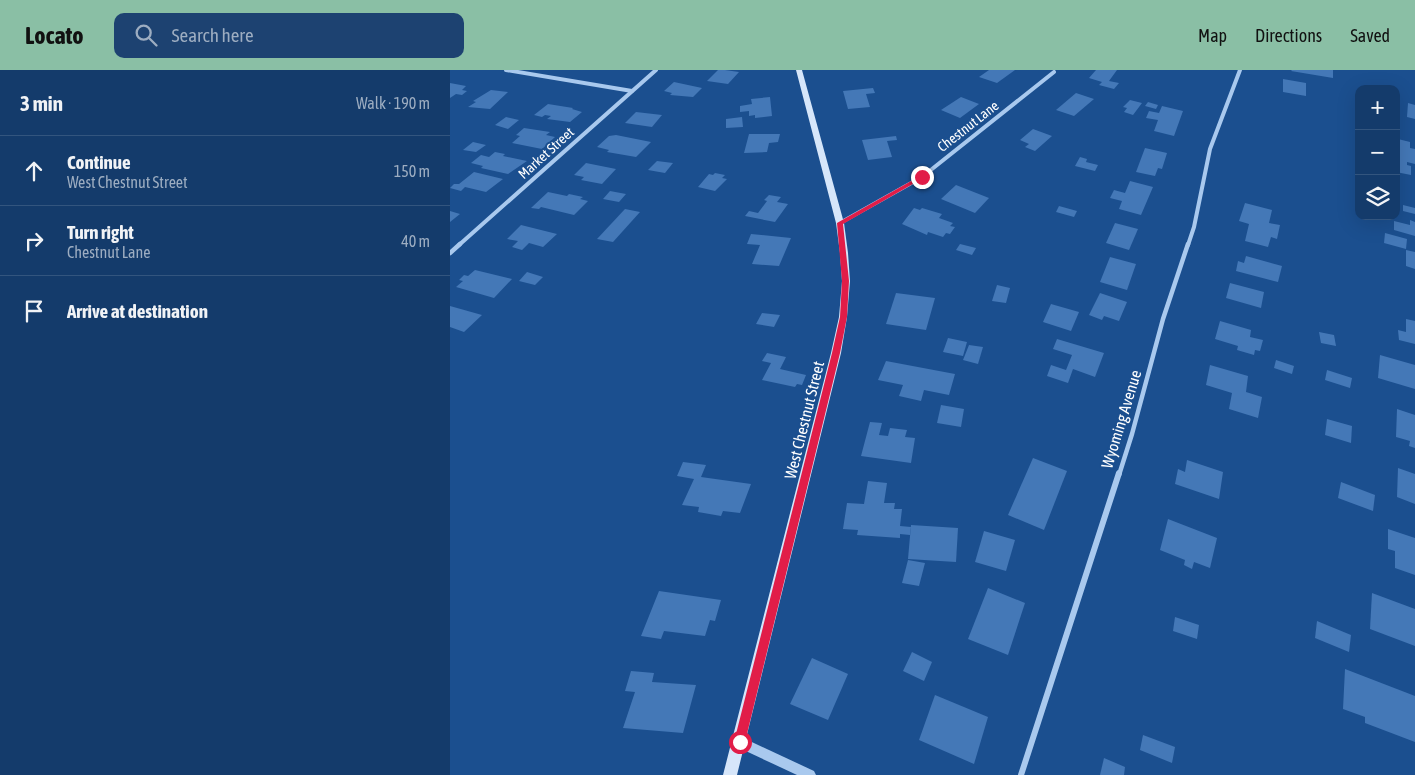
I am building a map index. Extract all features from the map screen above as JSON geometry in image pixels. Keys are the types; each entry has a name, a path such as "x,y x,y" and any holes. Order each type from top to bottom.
{"main road":[{"name":"West Chestnut Street","path":"730,775 740,742 841,326 846,281 840,223 799,70"}],"street":[{"path":"506,70 632,91"},
{"name":"Market Street","path":"450,253 656,70"},
{"name":"Wyoming Avenue","path":"1020,775 1132,434 1163,319 1194,227 1210,149 1240,70"},
{"name":"Chestnut Lane","path":"840,223 922,177 1054,72"},
{"path":"740,742 810,775"}],"building":[{"path":"718,70 739,72 728,84 707,81"},
{"path":"989,70 1015,70 997,83 979,77"},
{"path":"1096,70 1117,70 1109,81 1119,83 1114,89 1099,85 1102,82 1089,78"},
{"path":"1333,70 1333,78 1291,71"},
{"path":"1283,79 1306,83 1306,96 1283,92"},
{"path":"674,82 702,88 693,97 670,95 672,93 664,91"},
{"path":"450,83 466,86 462,90 467,91 462,95 456,94 450,98"},
{"path":"873,88 875,93 866,94 870,107 848,109 843,91"},
{"path":"491,90 508,92 490,109 468,107 476,102 473,101"},
{"path":"1076,93 1094,99 1074,116 1056,110"},
{"path":"770,97 772,116 755,118 755,115 749,116 749,111 740,112 740,106 752,104 751,99"},
{"path":"961,97 979,104 960,118 941,110"},
{"path":"1130,100 1142,103 1133,115 1124,112 1127,108 1123,107"},
{"path":"1148,102 1158,105 1156,109 1145,106"},
{"path":"1408,103 1415,105 1415,119 1407,117"},
{"path":"548,104 573,108 582,112 570,122 547,119 551,116 545,115 542,117 534,115"},
{"path":"1162,106 1183,111 1174,136 1154,131 1158,120 1146,118 1149,111 1159,113"},
{"path":"636,112 662,115 652,127 625,123"},
{"path":"506,117 519,120 508,129 495,125"},
{"path":"742,117 743,127 726,128 726,119"},
{"path":"524,128 550,132 546,135 555,137 542,149 512,143 520,136 516,135"},
{"path":"1033,129 1052,136 1035,151 1025,147 1029,144 1020,140"},
{"path":"749,134 780,134 778,142 769,143 767,152 744,153"},
{"path":"616,135 651,142 636,157 607,152 609,150 597,147 609,136"},
{"path":"896,136 897,140 887,141 892,157 868,160 862,140"},
{"path":"1400,140 1410,142 1410,148 1415,149 1415,164 1407,162 1407,165 1411,166 1411,175 1400,173"},
{"path":"473,142 486,145 476,152 463,150"},
{"path":"1145,148 1167,153 1162,169 1158,168 1155,176 1136,172"},
{"path":"495,152 505,154 503,156 527,161 508,174 481,168 483,166 471,163 481,155 489,157"},
{"path":"1080,157 1087,159 1086,162 1098,165 1095,171 1075,166"},
{"path":"657,161 673,163 665,173 648,170"},
{"path":"586,163 616,169 602,184 581,180 584,177 574,175"},
{"path":"474,172 503,179 486,192 465,187 461,191 450,188 454,184 459,184"},
{"path":"715,173 725,175 722,178 727,179 715,191 698,187 709,174 713,175"},
{"path":"1130,181 1153,187 1141,215 1119,209 1122,201 1110,198 1114,190 1125,193"},
{"path":"956,185 989,198 975,213 941,199"},
{"path":"610,191 626,194 619,202 603,199"},
{"path":"548,192 583,197 580,199 588,201 574,215 541,207 539,209 531,208"},
{"path":"769,195 781,197 777,202 788,204 775,222 745,216 749,211 758,213 767,201 764,200"},
{"path":"1245,203 1272,210 1269,223 1280,225 1277,239 1271,237 1268,247 1245,241 1249,224 1239,221"},
{"path":"1403,205 1415,208 1415,214 1403,211"},
{"path":"1059,206 1077,211 1074,217 1056,212"},
{"path":"914,208 920,210 922,208 942,214 939,218 953,223 950,226 955,227 950,234 946,233 943,237 928,232 927,235 902,224"},
{"path":"625,209 640,212 613,242 597,239"},
{"path":"450,211 460,214 450,222"},
{"path":"1410,220 1415,222 1415,236 1394,230 1394,221 1410,225"},
{"path":"1115,223 1138,229 1129,250 1106,243"},
{"path":"521,225 557,234 543,247 529,243 522,250 512,247 518,241 507,239"},
{"path":"1385,233 1407,239 1406,249 1384,243"},
{"path":"751,234 791,238 779,266 752,264 760,245 747,244"},
{"path":"960,244 976,248 972,255 956,250"},
{"path":"1406,250 1415,252 1415,269 1406,266"},
{"path":"1246,256 1282,266 1278,282 1236,271 1238,261 1244,263"},
{"path":"1110,257 1136,264 1127,290 1100,282"},
{"path":"475,270 512,279 494,298 456,287 463,281 459,280 464,275 468,276"},
{"path":"527,272 543,277 535,285 519,281"},
{"path":"1230,283 1264,292 1261,308 1226,298"},
{"path":"997,285 1010,288 1006,303 992,301"},
{"path":"896,293 935,298 926,330 886,324"},
{"path":"1100,293 1127,302 1119,321 1104,316 1102,320 1089,315"},
{"path":"1051,304 1079,312 1071,331 1043,322"},
{"path":"450,306 482,315 464,332 450,327"},
{"path":"762,313 780,315 774,327 756,324"},
{"path":"1406,319 1415,321 1415,344 1399,340 1398,330 1406,332"},
{"path":"1220,321 1251,330 1250,337 1263,340 1260,351 1255,350 1254,355 1237,350 1238,346 1215,339"},
{"path":"1319,332 1334,335 1336,346 1321,343"},
{"path":"948,338 967,342 963,356 943,352"},
{"path":"1057,339 1104,353 1095,377 1073,369 1068,383 1047,376 1051,365 1066,370 1072,355 1053,349"},
{"path":"969,345 983,347 978,364 963,360"},
{"path":"767,353 786,357 780,369 806,375 802,385 797,384 795,387 762,380 771,363 762,361"},
{"path":"1380,355 1415,365 1415,389 1378,378"},
{"path":"1276,360 1294,366 1292,374 1274,368"},
{"path":"886,361 955,374 949,395 924,390 921,401 899,396 903,385 878,380"},
{"path":"1210,365 1248,376 1246,392 1262,397 1258,418 1229,409 1232,393 1206,385"},
{"path":"1327,370 1352,378 1350,388 1325,380"},
{"path":"941,405 964,409 961,427 937,423"},
{"path":"1397,409 1415,415 1415,448 1409,446 1410,441 1396,437"},
{"path":"1327,419 1352,426 1351,443 1325,435"},
{"path":"870,422 882,423 879,435 888,436 890,428 907,430 905,437 915,438 911,463 861,456"},
{"path":"1033,458 1067,471 1044,530 1008,515"},
{"path":"1187,460 1223,472 1219,499 1175,484 1178,469 1185,472"},
{"path":"683,462 706,465 701,477 751,484 740,513 723,511 721,516 698,512 699,507 682,505 694,479 677,476"},
{"path":"1398,468 1415,474 1415,504 1397,497"},
{"path":"868,481 887,483 884,503 895,503 894,509 902,509 900,526 911,527 910,535 900,534 900,538 857,535 858,530 843,529 847,503 864,504"},
{"path":"1341,482 1375,495 1373,511 1338,498"},
{"path":"1168,519 1217,538 1210,568 1194,562 1192,569 1184,565 1185,560 1160,550"},
{"path":"911,525 958,528 956,562 908,559"},
{"path":"1388,529 1415,538 1415,575 1395,568 1395,551 1388,549"},
{"path":"984,531 1015,540 1006,571 975,562"},
{"path":"908,560 925,563 919,586 902,583"},
{"path":"988,588 1025,603 1008,655 968,639"},
{"path":"659,591 721,600 715,621 710,620 705,636 664,631 661,639 641,636"},
{"path":"1372,593 1415,609 1415,646 1370,629"},
{"path":"1175,617 1199,625 1197,639 1173,631"},
{"path":"1317,621 1351,635 1349,652 1315,638"},
{"path":"912,652 932,662 924,681 903,671"},
{"path":"812,658 848,674 828,720 790,704"},
{"path":"1345,669 1415,696 1415,742 1365,723 1365,717 1343,709"},
{"path":"631,671 654,673 652,682 696,685 683,733 623,728 635,692 625,691"},
{"path":"935,695 988,717 974,764 919,740"},
{"path":"1143,735 1175,747 1172,763 1140,750"},
{"path":"1104,758 1125,767 1124,775 1100,775"}],"route":[{"path":"740,742 836,353 843,317 846,281 840,223 922,177"}]}
